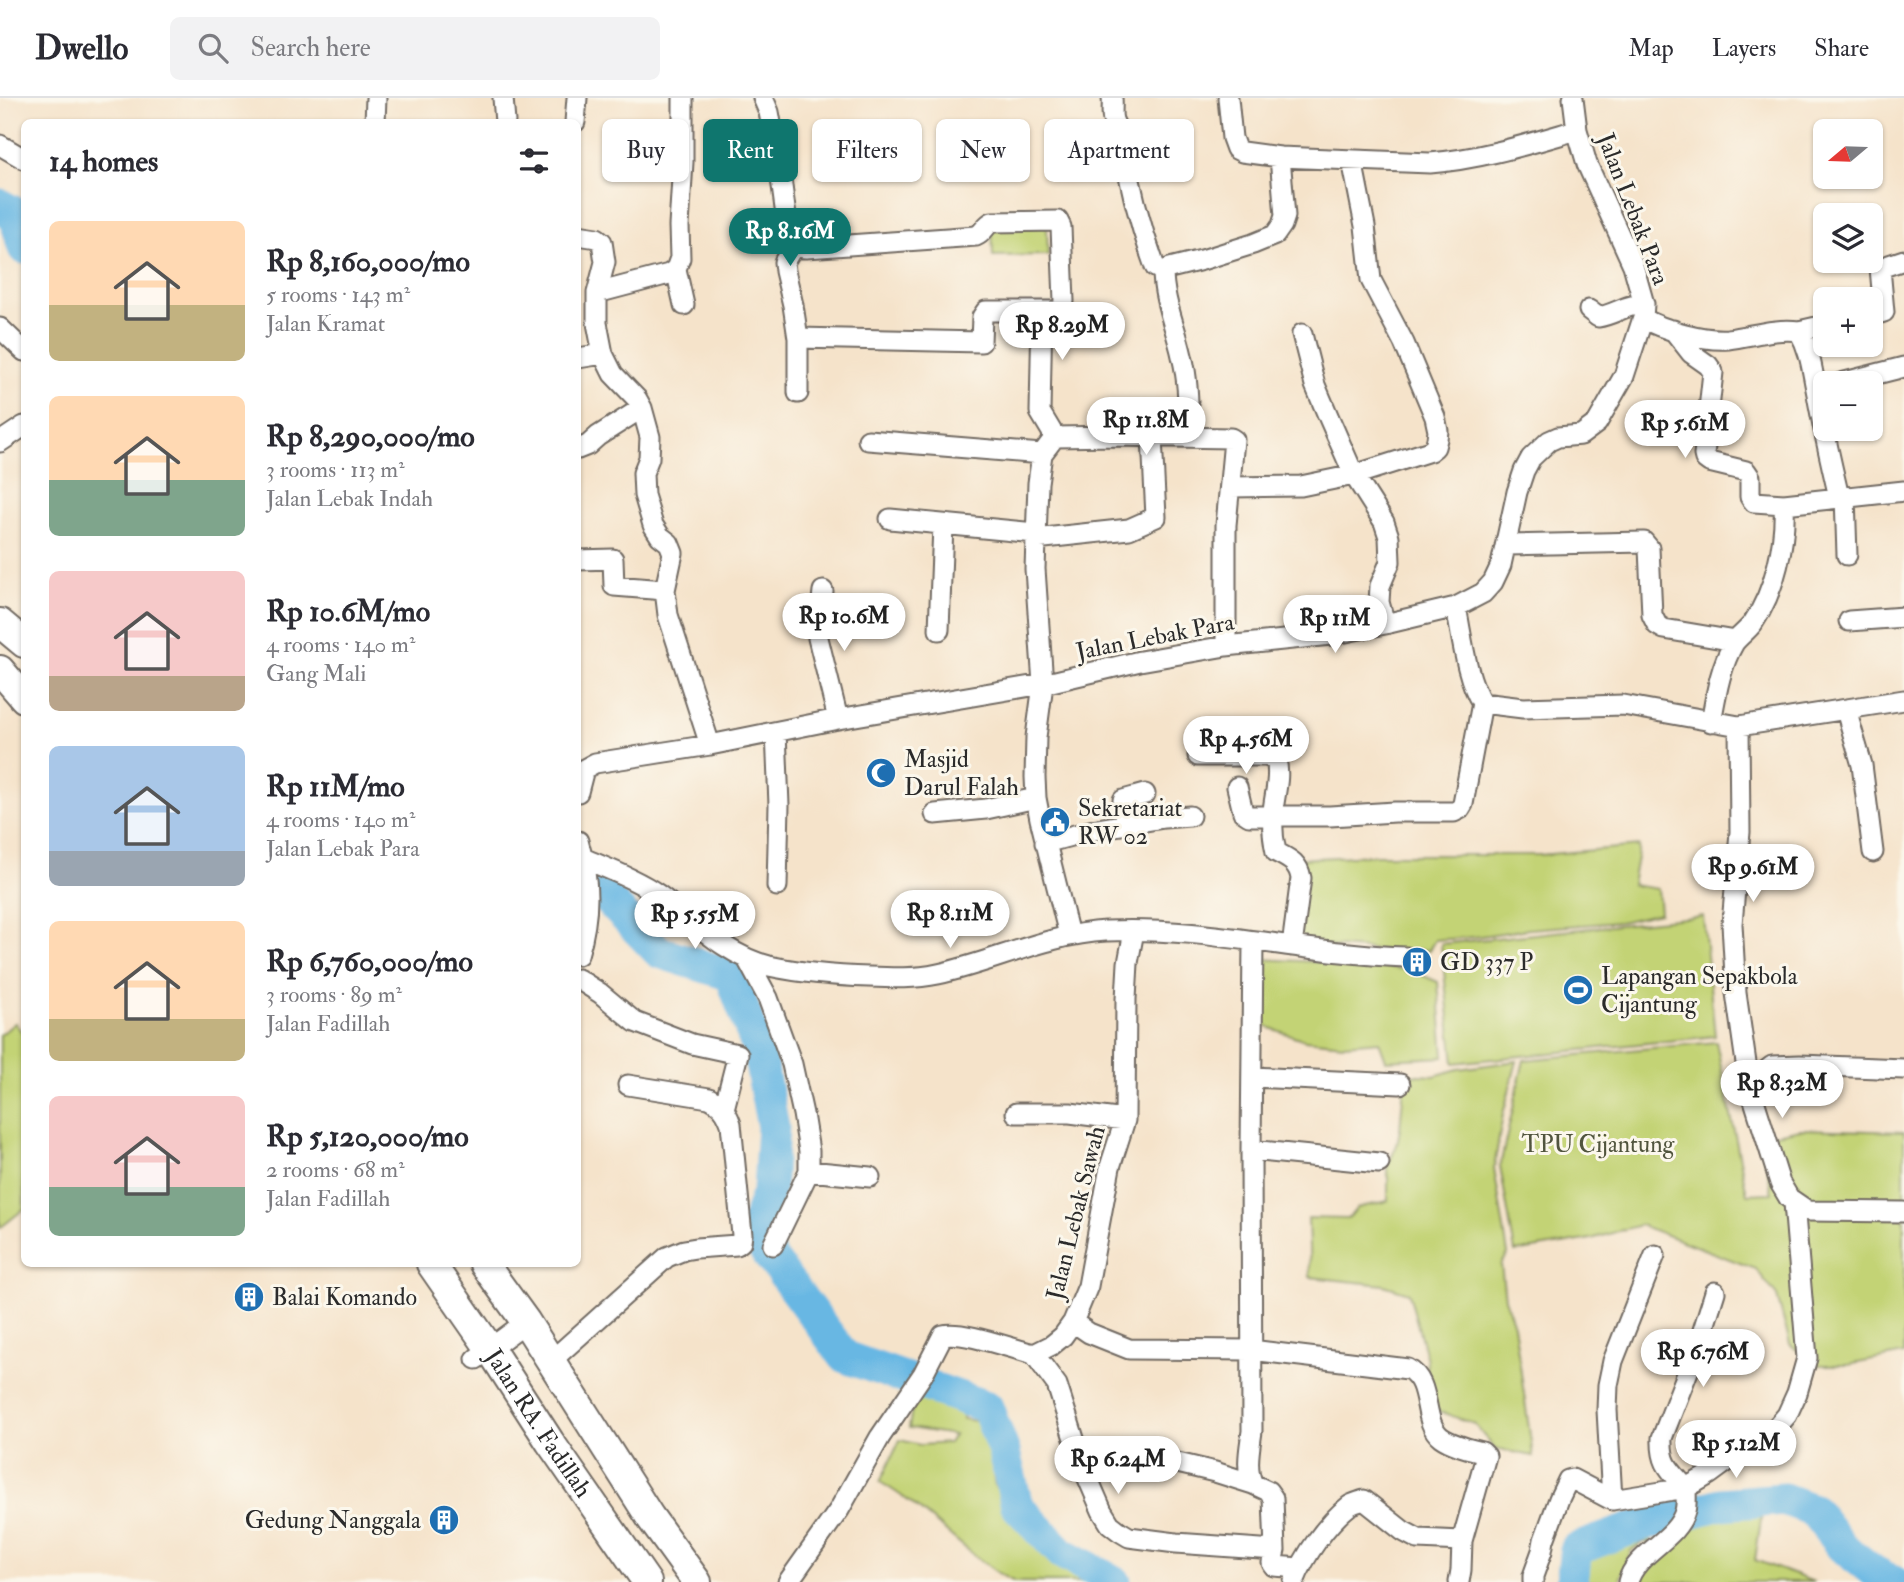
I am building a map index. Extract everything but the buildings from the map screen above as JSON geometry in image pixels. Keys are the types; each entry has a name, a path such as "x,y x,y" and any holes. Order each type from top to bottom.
{"main road":[{"path":"0,623 21,640"},
{"path":"0,670 21,694"},
{"name":"Jalan RA. Fadillah","path":"433,1267 483,1354 550,1443 647,1582"},
{"name":"Jalan RA. Fadillah","path":"486,1267 526,1322 650,1517 697,1582"}],"street":[{"path":"374,119 376,98"},
{"path":"503,98 505,119"},
{"path":"575,119 577,98"},
{"path":"683,98 680,258 676,269 684,305"},
{"path":"763,98 769,112 788,231 793,247 784,262 798,338 797,393"},
{"path":"1112,98 1112,118 1122,136 1129,183 1140,225 1155,267 1163,271 1276,235 1285,216 1280,157"},
{"path":"1228,98 1232,138 1236,149 1280,157 1451,162 1513,149 1577,130"},
{"name":"Jalan Lebak Para","path":"581,771 595,763 710,745 838,719 1043,684 1140,661 1226,646 1331,635 1456,607 1483,593 1493,582 1501,565 1517,492 1531,458 1558,437 1581,435 1597,423 1624,376 1644,311 1633,265 1587,164 1577,130 1573,98"},
{"path":"0,145 21,157"},
{"path":"1231,487 1301,485 1354,475 1430,451 1435,447 1438,431 1435,417 1404,343 1371,280 1365,226 1352,160"},
{"path":"793,247 976,236 992,222 1058,221 1061,227 1065,302 1059,310 986,311 982,317 981,342 798,338"},
{"path":"581,235 597,238 602,242 605,262 597,293 597,323 603,354 613,374 637,399 650,436 649,458 643,473 644,495 653,524 660,536 669,543 673,553 665,590 671,626 710,745"},
{"path":"1882,287 1880,268 1904,260"},
{"path":"597,293 669,274 676,269"},
{"path":"1163,271 1163,286 1188,387 1189,437"},
{"path":"1589,310 1598,317 1634,303 1644,311 1650,323 1690,335 1725,339 1774,330 1799,331 1813,328"},
{"path":"1042,311 1040,412 1055,437"},
{"path":"0,328 21,348"},
{"path":"1673,330 1691,353 1713,372 1705,459 1746,471 1750,477 1750,498 1754,502 1784,503 1904,491"},
{"path":"1799,331 1815,371"},
{"path":"1302,334 1315,385 1354,475 1384,522 1389,537 1390,562 1380,586 1379,602 1385,624"},
{"path":"581,358 603,354"},
{"path":"1883,372 1904,367"},
{"path":"581,448 642,408"},
{"path":"0,442 21,428"},
{"path":"1069,935 1045,843 1036,798 1034,761 1043,684 1035,582 1038,483 1042,454 1055,437 1189,437 1234,440 1226,524 1226,646"},
{"path":"890,519 1035,536 1129,529 1156,517 1152,437"},
{"path":"868,440 1042,454"},
{"path":"1831,441 1842,496 1847,555"},
{"path":"1711,722 1722,670 1735,641 1749,628 1760,612 1772,582 1784,531 1784,503"},
{"path":"939,630 943,525"},
{"path":"1507,545 1644,542 1649,548 1652,615 1657,625 1664,629 1735,641"},
{"path":"581,561 613,559 614,586 665,590"},
{"path":"823,591 818,638 838,719"},
{"path":"1237,787 1245,815 1249,816 1330,816 1458,810 1463,804 1482,703 1471,678 1456,607"},
{"path":"1849,621 1904,617"},
{"path":"1482,703 1523,708 1623,705 1739,726 1904,700"},
{"path":"1846,710 1862,765 1873,852"},
{"path":"1739,726 1740,832 1732,924 1737,993 1749,1084 1780,1183 1794,1203 1808,1211 1904,1212"},
{"path":"776,732 779,805 777,886"},
{"path":"1198,756 1267,756 1273,758 1277,764 1272,815 1276,852 1294,862 1301,878 1292,946"},
{"path":"1127,825 1124,800 1145,794"},
{"path":"935,814 986,809 1036,798"},
{"path":"1045,843 1097,829 1190,816"},
{"path":"581,944 588,912 583,868 642,886 658,895 704,933 747,959 770,966 830,976 912,978 939,974 1069,935 1090,932 1160,931 1345,953 1406,957"},
{"name":"Jalan Lebak Sawah","path":"1034,1354 1052,1345 1063,1335 1083,1303 1088,1286 1110,1167 1125,1120 1126,999 1128,963 1134,931"},
{"path":"1252,1484 1249,1476 1252,1431 1253,941"},
{"path":"747,959 768,998 792,1064 807,1134 809,1171 773,1245"},
{"path":"581,981 635,1022 692,1044 738,1054 724,1109"},
{"path":"1749,1084 1772,1066 1904,1069"},
{"path":"1252,1077 1400,1084"},
{"path":"551,1361 667,1257 684,1251 741,1242 731,1124 720,1103 709,1098 628,1085"},
{"path":"1016,1113 1070,1113 1125,1120"},
{"path":"1251,1150 1380,1163"},
{"path":"809,1171 870,1177"},
{"path":"1532,1582 1544,1540 1568,1480 1572,1479 1612,1500 1686,1488 1744,1449 1769,1436 1787,1415 1797,1393 1807,1357 1794,1203"},
{"path":"1612,1500 1608,1385 1613,1361 1655,1255"},
{"path":"1686,1488 1669,1470 1661,1454 1662,1437 1699,1343 1715,1292"},
{"path":"483,1354 526,1322"},
{"path":"1073,1322 1089,1333 1129,1349 1251,1350 1408,1369 1415,1373 1422,1383 1438,1435 1486,1456 1462,1541 1459,1582"},
{"path":"788,1582 839,1510 880,1437 912,1392 943,1335 947,1333 1034,1354 1057,1385 1083,1467 1102,1511 1110,1524 1119,1531 1129,1536 1176,1543 1275,1550"},
{"path":"1144,1455 1215,1472 1268,1491 1273,1498 1275,1550 1272,1563 1297,1575 1327,1529 1348,1507 1364,1500 1403,1531 1418,1539 1462,1541"},
{"path":"1628,1582 1630,1575 1671,1533 1682,1517 1686,1488"}],"green space":[{"path":"1047,226 1048,255 993,256 992,228"},
{"path":"1639,846 1632,885 1658,889 1660,913 1620,922 1435,940 1429,950 1393,951 1296,944 1300,859 1374,855 1539,855"},
{"name":"Lapangan Sepakbola Cijantung","path":"1703,916 1715,1036 1454,1063 1441,944"},
{"path":"1258,959 1361,964 1410,970 1438,982 1444,1057 1386,1060 1379,1041 1344,1044 1305,1040 1259,1024"},
{"path":"15,1023 21,1031 21,1211 0,1228 0,1035"},
{"name":"TPU Cijantung","path":"1716,1042 1747,1194 1772,1193 1761,1137 1800,1129 1904,1132 1904,1354 1848,1365 1814,1365 1790,1344 1777,1296 1756,1269 1640,1225 1591,1239 1515,1252 1500,1166 1524,1060"},
{"path":"1517,1061 1503,1114 1494,1168 1508,1254 1501,1265 1505,1299 1514,1325 1533,1456 1495,1449 1474,1424 1433,1409 1425,1396 1427,1360 1409,1293 1384,1285 1310,1277 1308,1218 1348,1219 1357,1208 1388,1201 1388,1165 1397,1145 1400,1129 1405,1074 1434,1076 1458,1069"},
{"path":"914,1395 965,1401 963,1419 982,1422 987,1433 995,1486 1008,1501 1032,1543 1093,1582 1010,1580 880,1482 900,1440 920,1445 949,1443 954,1435 909,1428"},
{"path":"1763,1506 1755,1560 1814,1582 1636,1582 1683,1520 1718,1510"},
{"path":"1652,1527 1650,1543 1643,1542 1631,1551 1619,1582 1583,1582 1586,1561"}],"waterway":[{"path":"0,205 13,212 21,238"},
{"path":"581,883 593,884 659,952 731,975 758,1049 773,1127 769,1190 753,1234 845,1357 987,1407 1004,1452 1017,1506 1062,1553 1115,1582"},
{"path":"1572,1582 1576,1549 1642,1525 1721,1504 1784,1499 1813,1510 1842,1547 1873,1571 1894,1582"}],"place":[{"name":"Masjid Darul Falah","path":"881,773"},
{"name":"Sekretariat RW 02","path":"1055,822"},
{"name":"GD 337 P","path":"1417,962"},
{"name":"Lapangan Sepakbola Cijantung","path":"1578,990"},
{"name":"Balai Komando","path":"249,1297"},
{"name":"Gedung Nanggala","path":"444,1520"}]}
